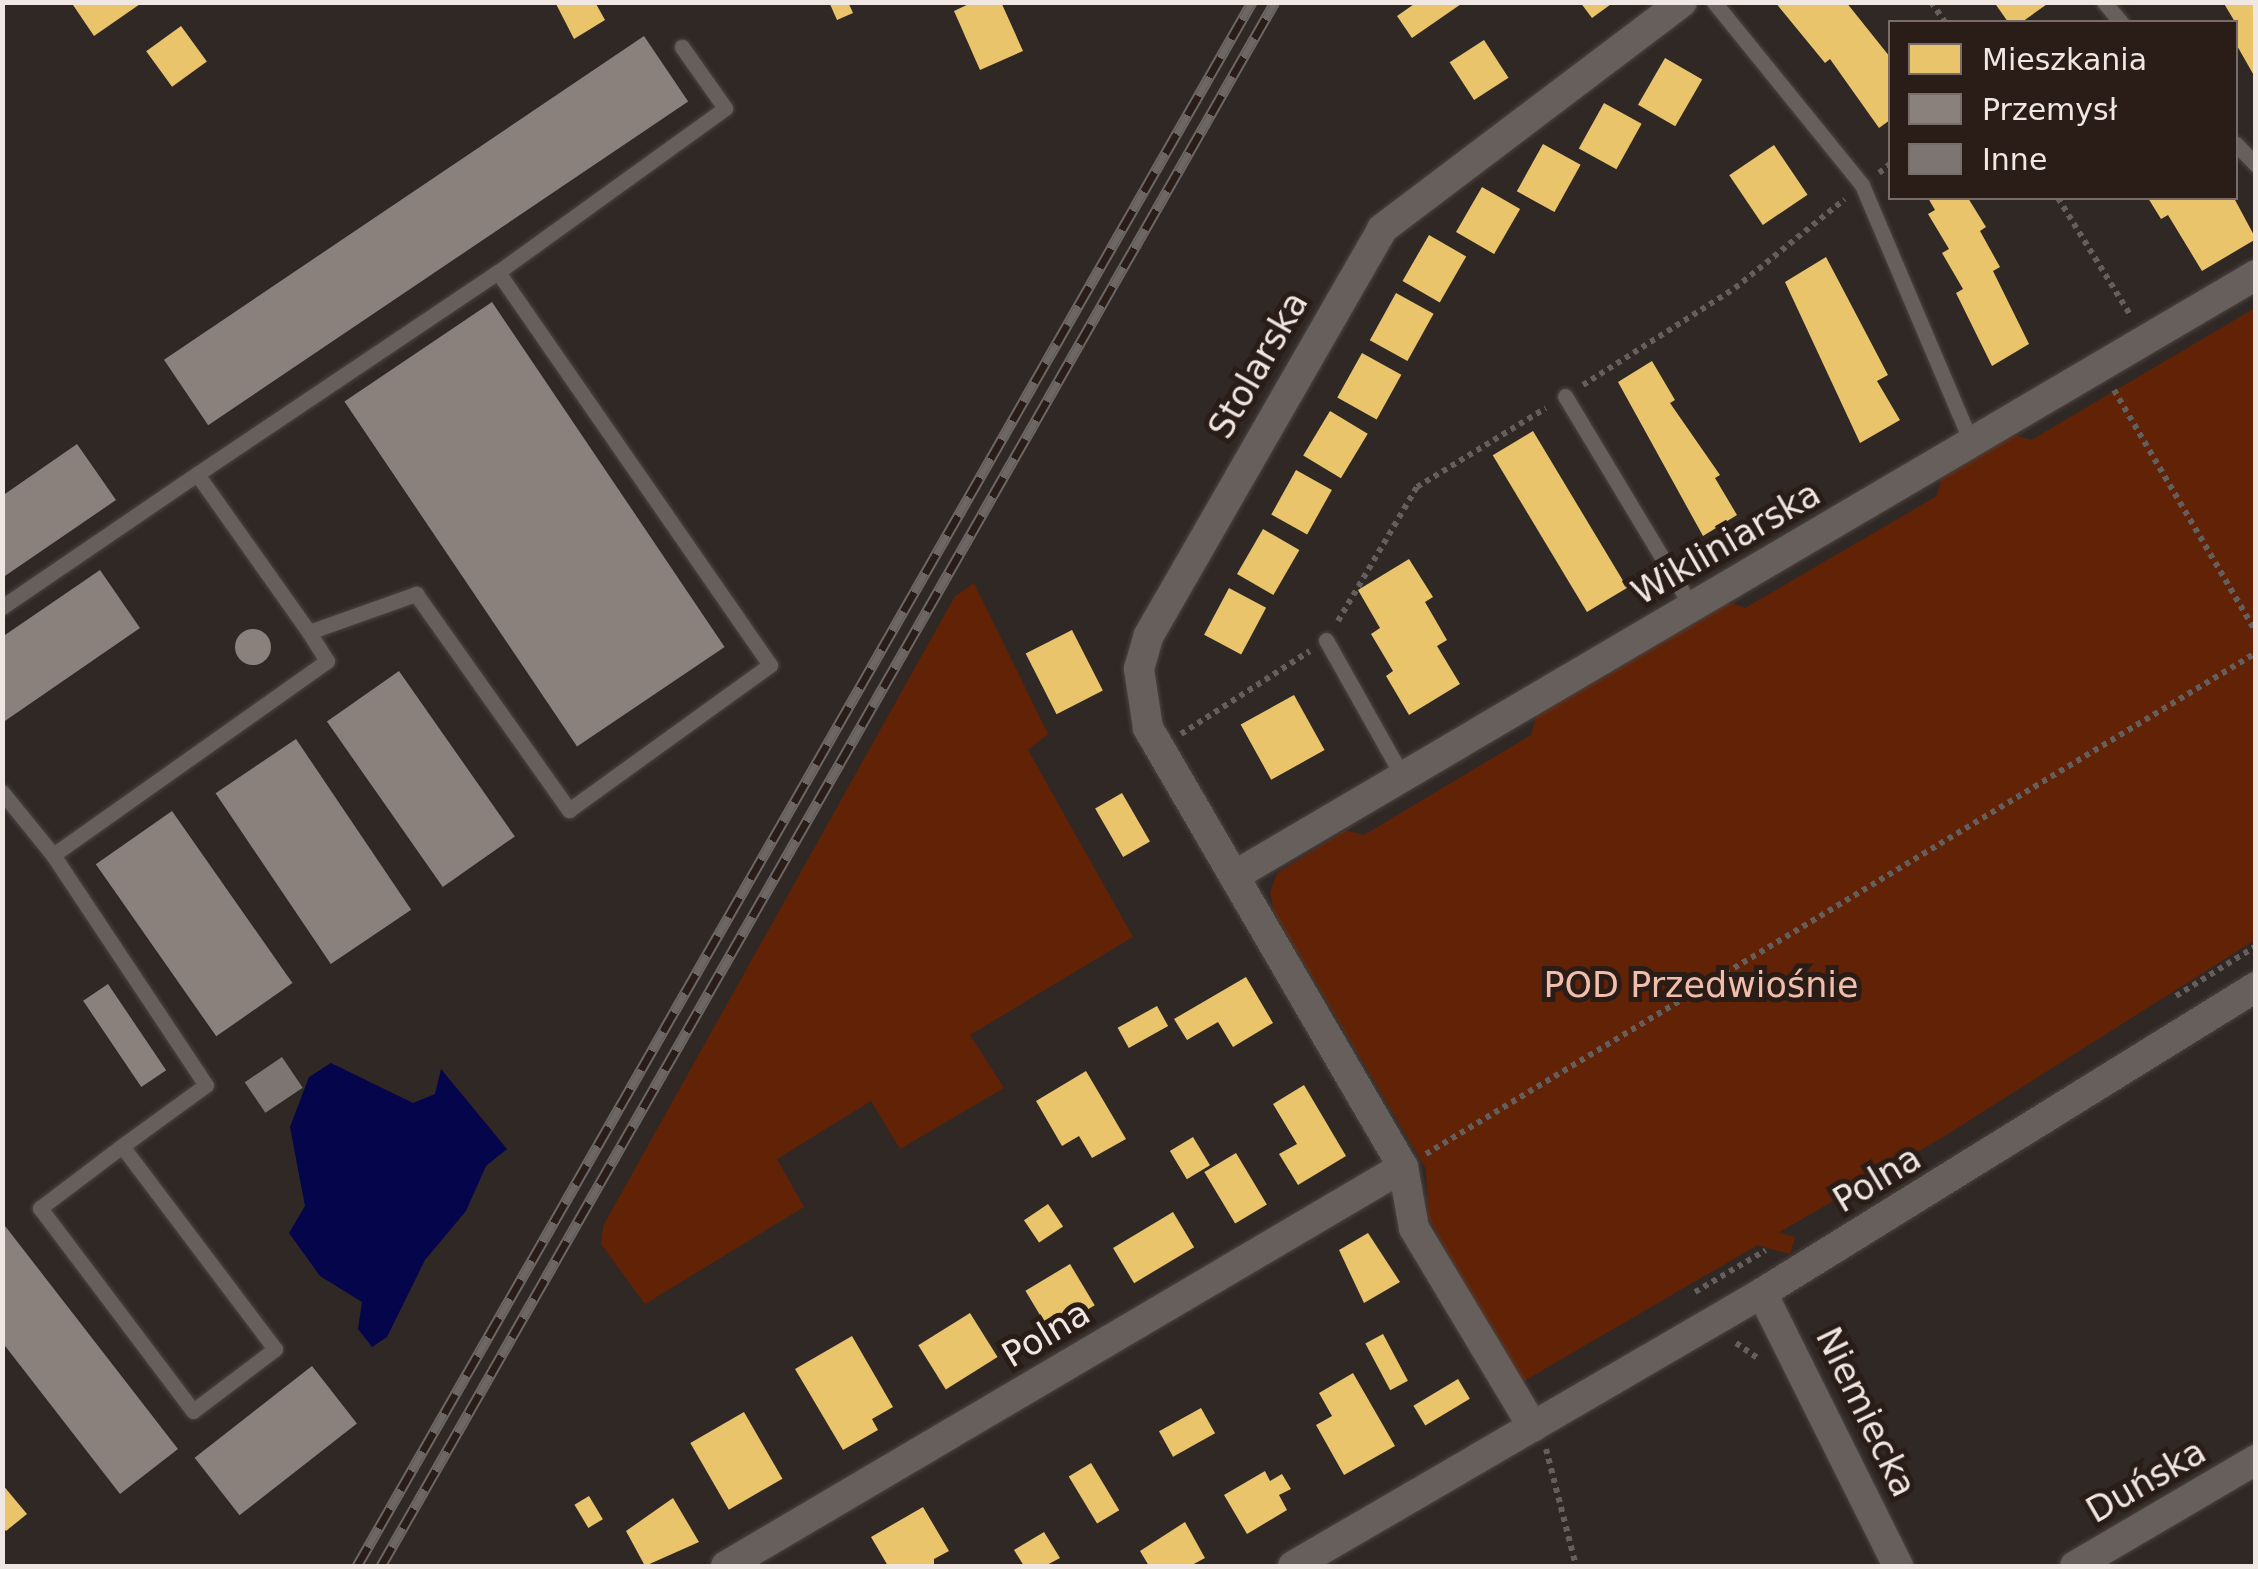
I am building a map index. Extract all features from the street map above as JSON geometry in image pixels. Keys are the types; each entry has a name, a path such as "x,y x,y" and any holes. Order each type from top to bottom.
{"street":[{"name":"Stolarska","path":"1234,876 1160,748 1138,688 1148,635 1371,242 1394,218 1682,2"},
{"name":"Wikliniarska","path":"1234,876 2256,275"},
{"path":"1234,876 1411,1162 1414,1228 1533,1427"},
{"name":"Polna","path":"1293,1566 1762,1293 2256,987"},
{"name":"Polna","path":"726,1566 1411,1162"},
{"name":"Niemiecka","path":"1762,1293 1898,1566"},
{"name":"Duńska","path":"2075,1566 2256,1460"}],"lane":[{"path":"1714,2 1862,185 1972,444"},
{"path":"2,607 498,272 724,108 682,47"},
{"path":"2238,146 2256,165"},
{"path":"310,632 416,594 569,810 770,665 498,272"},
{"path":"1564,396 1691,606"},
{"path":"53,855 327,662 310,632 197,474"},
{"path":"1326,640 1403,778"},
{"path":"2,792 53,855 206,1086 122,1146 40,1208 193,1411 275,1349 122,1146"}],"path":[{"path":"1160,748 1326,640 1417,487 1735,288 1888,166"},
{"path":"2059,200 2146,341"},
{"path":"2101,368 2256,632"},
{"path":"1411,1162 2256,653"},
{"path":"2171,999 2256,946"},
{"path":"1686,1298 1770,1248"},
{"path":"1533,1427 1545,1446 1576,1566"}],"green space":[{"name":"POD Przedwiośnie","path":"2255,308 2255,940 1943,1137 1519,1384 1428,1217 1426,1169 1274,912 1270,893 1277,873 1345,830 1364,835 1531,735 1536,716 1729,602 1745,608 1937,496 1941,478 2014,435 2031,440"},
{"path":"974,583 1048,734 1028,750 1133,937 970,1035 1004,1088 900,1149 871,1101 777,1159 804,1207 645,1304 601,1244 603,1226 955,596"},
{"path":"1505,1154 1795,1237 1790,1254 1500,1171"}],"shaded area":[{"path":"331,1063 413,1103 435,1094 441,1069 507,1149 486,1166 466,1211 425,1260 387,1337 372,1347 358,1329 362,1302 320,1276 289,1233 305,1206 290,1127 309,1077"}],"building: Mieszkania":[{"path":"71,2 143,2 94,36"},
{"path":"555,2 595,2 605,20 574,39"},
{"path":"829,2 848,2 853,13 837,20"},
{"path":"973,2 1001,2 1023,51 980,70 954,11"},
{"path":"1417,2 1464,2 1412,38 1397,16"},
{"path":"1580,2 1614,2 1592,18"},
{"path":"1775,2 1846,2 1888,54 1888,121 1879,128 1830,59 1825,63"},
{"path":"1994,2 2050,2 2025,20 2007,20"},
{"path":"2223,2 2256,2 2256,79 2238,48 2238,20 2234,20"},
{"path":"181,26 207,62 172,87 146,51"},
{"path":"1484,40 1509,78 1474,100 1450,62"},
{"path":"1665,58 1702,80 1675,126 1638,105"},
{"path":"1604,103 1642,124 1616,169 1579,148"},
{"path":"1543,144 1581,165 1554,212 1517,191"},
{"path":"1774,145 1808,195 1763,225 1729,175"},
{"path":"1482,187 1520,209 1494,254 1456,232"},
{"path":"1929,200 1969,200 1986,227 1980,231 2000,267 1993,271 2029,344 1992,366 1956,293 1963,289 1942,253 1949,249 1928,214 1935,210"},
{"path":"2149,200 2235,200 2256,239 2202,271 2168,215 2161,219"},
{"path":"1429,235 1466,256 1440,302 1402,281"},
{"path":"1826,257 1888,375 1877,381 1900,420 1860,443 1785,282"},
{"path":"1396,293 1434,314 1407,361 1370,340"},
{"path":"1362,353 1401,375 1377,419 1337,398"},
{"path":"1652,361 1675,400 1670,403 1720,475 1715,478 1737,515 1703,536 1618,382"},
{"path":"1330,411 1368,434 1341,478 1303,456"},
{"path":"1533,431 1627,588 1587,612 1493,455"},
{"path":"1296,470 1332,490 1307,534 1271,515"},
{"path":"1263,529 1299,550 1273,595 1237,574"},
{"path":"1409,559 1433,597 1425,602 1447,640 1437,646 1460,684 1409,715 1386,676 1393,671 1371,634 1380,628 1358,590"},
{"path":"1229,588 1266,608 1241,655 1204,635"},
{"path":"1072,630 1103,691 1057,714 1026,654"},
{"path":"1294,695 1325,750 1271,780 1241,725"},
{"path":"1122,793 1150,841 1123,857 1095,808"},
{"path":"1246,977 1273,1023 1233,1047 1218,1022 1187,1040 1174,1019"},
{"path":"1157,1006 1168,1026 1129,1048 1118,1028"},
{"path":"1086,1071 1126,1139 1092,1158 1079,1136 1062,1146 1036,1101"},
{"path":"1304,1085 1346,1156 1298,1185 1279,1154 1297,1144 1273,1104"},
{"path":"1193,1137 1210,1165 1187,1179 1170,1151"},
{"path":"1236,1153 1267,1204 1235,1223 1204,1172"},
{"path":"1048,1204 1063,1226 1039,1243 1024,1220"},
{"path":"1173,1212 1194,1247 1134,1283 1113,1248"},
{"path":"1368,1233 1400,1282 1364,1303 1339,1250"},
{"path":"1070,1264 1095,1305 1050,1332 1025,1291"},
{"path":"970,1313 998,1357 946,1389 918,1345"},
{"path":"1383,1334 1408,1381 1390,1390 1365,1343"},
{"path":"852,1336 893,1407 872,1419 878,1430 843,1450 795,1369"},
{"path":"1353,1373 1395,1446 1344,1475 1316,1425 1332,1416 1319,1393"},
{"path":"1458,1379 1470,1399 1425,1425 1413,1406"},
{"path":"1201,1408 1215,1433 1173,1457 1159,1431"},
{"path":"744,1412 783,1479 729,1510 690,1443"},
{"path":"1091,1463 1119,1510 1097,1524 1069,1476"},
{"path":"1265,1471 1270,1481 1282,1474 1291,1489 1279,1495 1287,1510 1247,1534 1224,1495"},
{"path":"2,1484 27,1514 6,1531 2,1526"},
{"path":"589,1496 603,1519 588,1528 574,1505"},
{"path":"673,1498 699,1542 645,1566 626,1531"},
{"path":"923,1507 949,1551 934,1559 934,1566 888,1566 871,1537"},
{"path":"1185,1522 1205,1558 1190,1566 1149,1566 1140,1551"},
{"path":"1044,1532 1060,1558 1045,1566 1024,1566 1014,1550"}],"building: Przemysł":[{"path":"644,36 688,101 208,425 164,360"},
{"path":"492,302 725,647 577,746 344,402"},
{"path":"77,444 116,500 2,578 2,496"},
{"path":"100,570 140,628 2,723 2,637"},
{"path":"253,629 266,634 271,647 266,660 253,665 240,660 235,647 240,634"},
{"path":"399,671 515,836 443,887 327,721"},
{"path":"296,739 411,910 331,964 216,793"},
{"path":"172,811 292,983 216,1036 96,864"},
{"path":"108,984 166,1070 141,1087 83,1001"},
{"path":"2,1222 178,1449 120,1494 2,1342"},
{"path":"312,1366 357,1424 240,1515 195,1458"}],"building: Inne":[{"path":"282,1057 303,1088 265,1113 245,1082"}],"railway":[{"path":"357,1566 1252,2"},
{"path":"381,1566 1275,2"}]}
